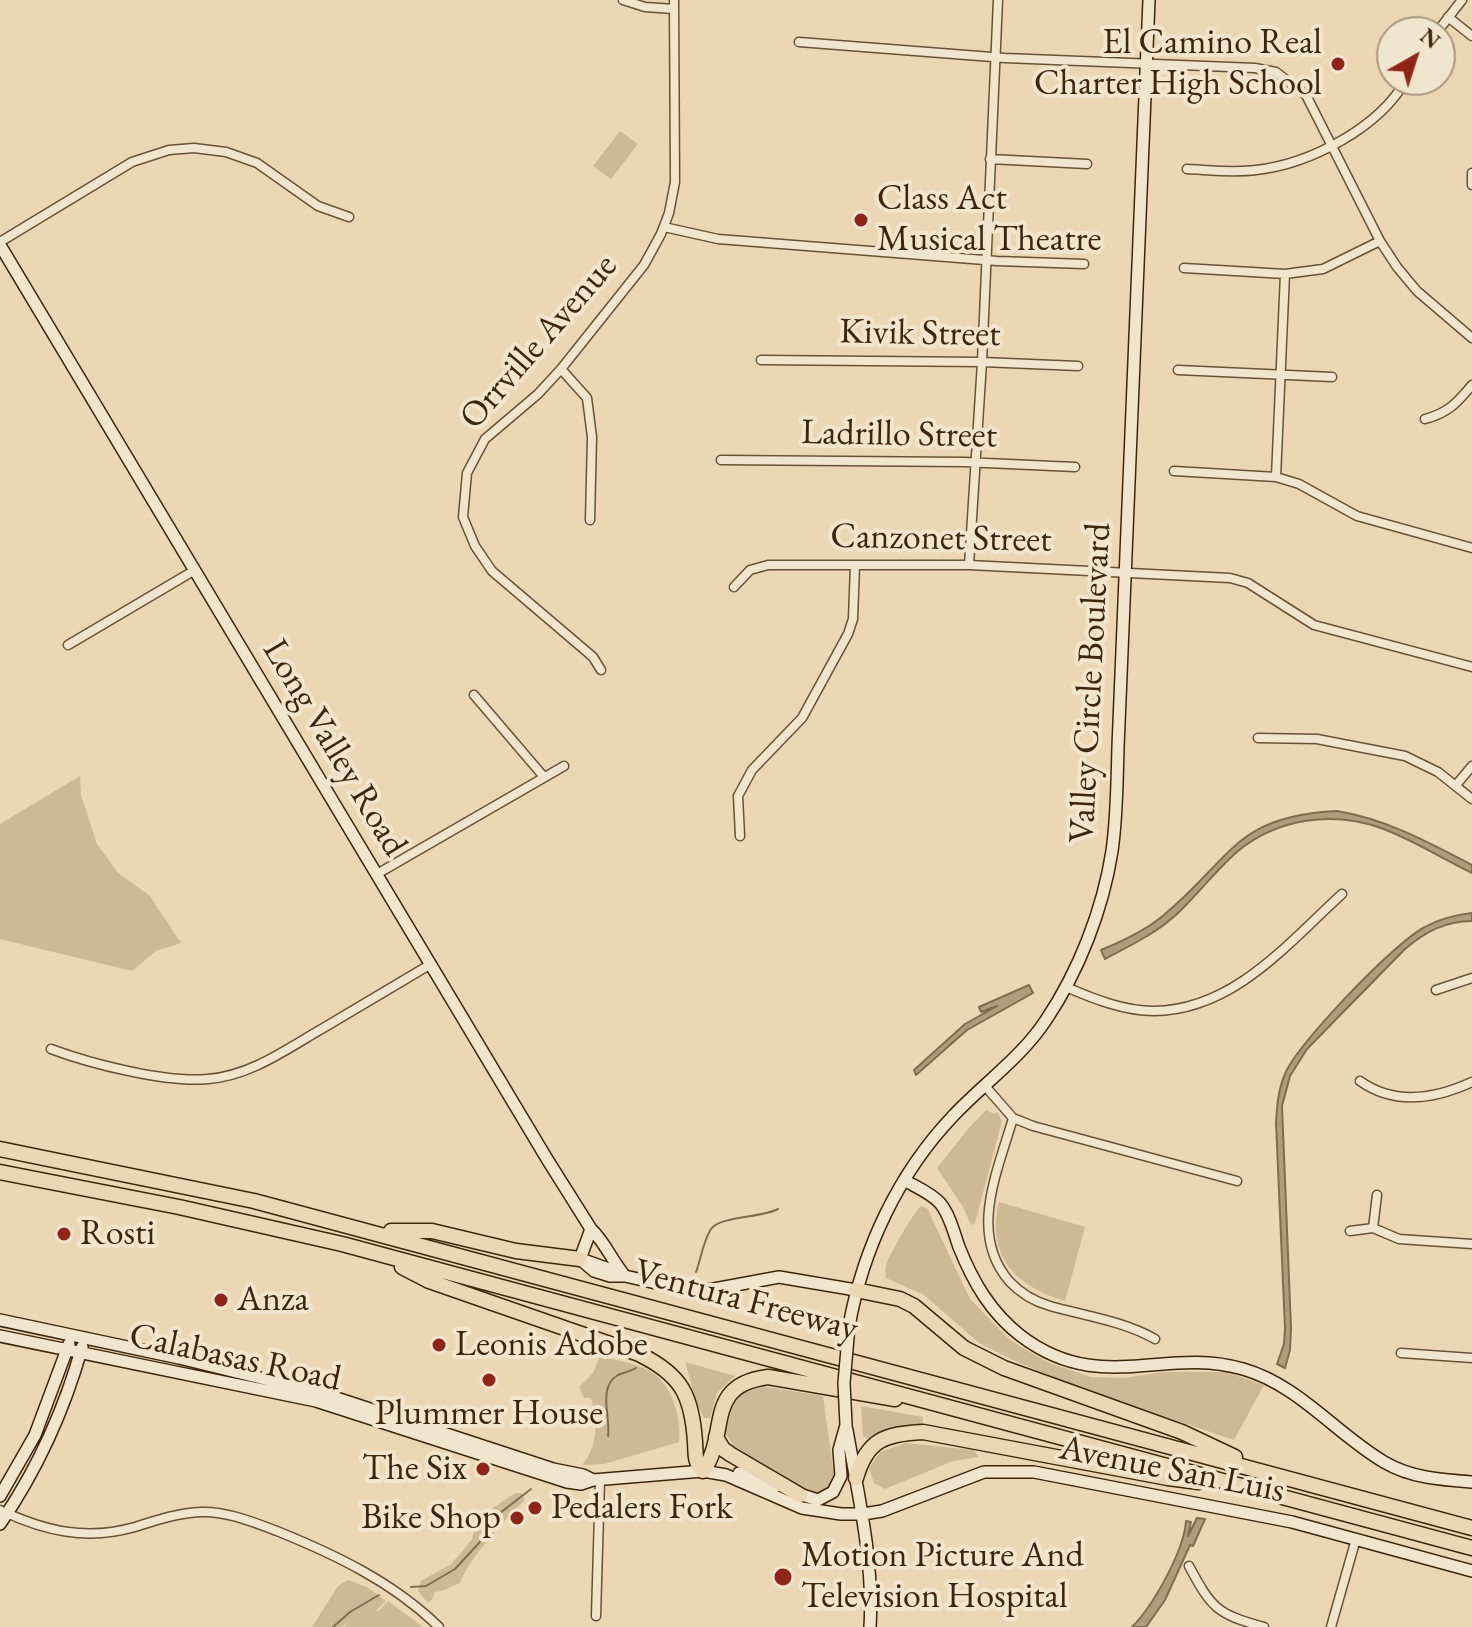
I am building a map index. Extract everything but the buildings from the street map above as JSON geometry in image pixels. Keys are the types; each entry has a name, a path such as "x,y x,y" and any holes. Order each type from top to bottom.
{"highway":[{"name":"Ventura Freeway","path":"0,1149 254,1201 371,1231 1472,1528"},
{"name":"Ventura Freeway","path":"0,1172 264,1226 381,1255 1472,1548"},
{"path":"371,1231 432,1231 516,1251 580,1259"},
{"path":"381,1255 429,1281 658,1363 680,1383 689,1401 695,1462 703,1471 712,1456 717,1422 724,1403 749,1381 768,1377 963,1409"},
{"path":"856,1290 900,1299 914,1306 964,1348 1004,1368 1201,1440 1256,1468"},
{"path":"856,1478 869,1448 896,1435 923,1432 1168,1478 1246,1487"},
{"path":"716,1437 723,1449 800,1495"}],"main road":[{"name":"Valley Circle Boulevard","path":"846,1425 844,1383 849,1326 856,1290 876,1232 904,1180 952,1116 1029,1043 1066,987 1094,923 1112,847 1149,0"},
{"name":"Long Valley Road","path":"0,243 591,1229 625,1276"},
{"path":"904,1180 939,1202 982,1295 1007,1324 1038,1347 1069,1360 1101,1367 1204,1362 1256,1373 1290,1390 1386,1463 1411,1474 1472,1482"},
{"path":"591,1229 580,1259 594,1271 610,1276 625,1276 687,1290 714,1289 779,1277 856,1290"},
{"name":"Calabasas Road","path":"0,1320 210,1365 318,1392 553,1469 596,1480"},
{"name":"Calabasas Road","path":"0,1336 316,1401 538,1475 581,1484 703,1471 726,1475 802,1508 863,1514"},
{"path":"0,1496 35,1435 67,1350 78,1337"},
{"path":"0,1524 4,1512 46,1444 66,1399 80,1353 78,1337"},
{"path":"703,1471 729,1470 818,1500 827,1497 838,1485 841,1476 839,1450 846,1425"},
{"path":"846,1425 863,1514 870,1577 870,1627"},
{"name":"Avenue San Luis","path":"863,1514 882,1511 984,1472 1015,1470 1269,1517 1472,1571"}],"street":[{"path":"623,0 645,7 674,4"},
{"path":"969,565 982,362 998,0"},
{"path":"1449,16 1462,0"},
{"name":"Orrville Avenue","path":"601,670 593,657 492,571 475,546 463,517 467,473 485,439 538,394 561,369 644,265 664,227 675,182 674,4"},
{"path":"1456,23 1472,36"},
{"path":"799,42 995,57 1255,68 1276,72 1306,95 1380,241 1417,291 1472,338"},
{"path":"1187,169 1253,171 1306,158 1378,118 1394,96"},
{"path":"0,243 132,162 169,150 194,148 226,152 257,163 318,206 349,217"},
{"path":"990,159 1087,164"},
{"path":"664,227 718,239 1084,264"},
{"path":"1184,268 1285,274 1323,269 1380,241"},
{"path":"1276,477 1285,274"},
{"name":"Kivik Street","path":"761,360 1078,366"},
{"path":"561,369 587,398 592,437 590,520"},
{"path":"1178,370 1332,377"},
{"path":"1425,419 1444,414 1454,407 1472,385"},
{"name":"Ladrillo Street","path":"721,460 975,462 1075,467"},
{"path":"1174,471 1276,477 1299,484 1357,516 1472,548"},
{"path":"740,836 738,796 752,770 802,718 848,634 853,619 855,565"},
{"name":"Canzonet Street","path":"734,587 757,566 969,565 1230,578 1248,583 1314,625 1472,667"},
{"path":"68,645 195,570"},
{"path":"474,695 544,777"},
{"path":"1258,738 1317,739 1405,756 1438,772 1472,799"},
{"path":"377,874 564,766"},
{"path":"1456,785 1472,766"},
{"path":"1066,987 1101,1002 1128,1008 1154,1011 1199,1003 1250,978 1342,894"},
{"path":"51,1049 90,1062 180,1079 207,1080 231,1075 262,1063 431,964"},
{"path":"1436,990 1472,978"},
{"path":"1360,1081 1378,1093 1402,1098 1446,1094 1472,1082"},
{"path":"985,1086 1013,1118 1033,1126 1237,1181"},
{"path":"1013,1118 992,1192 987,1224 992,1255 1002,1272 1016,1289 1035,1301 1137,1328 1155,1339"},
{"path":"1373,1228 1377,1195"},
{"path":"1350,1231 1373,1228 1399,1239 1472,1244"},
{"path":"1401,1353 1472,1358"},
{"path":"596,1480 596,1616"},
{"path":"4,1512 46,1530 85,1534 117,1531 182,1513 205,1511 231,1515 285,1534 358,1567 402,1596 439,1627"},
{"path":"1331,1627 1356,1539"},
{"path":"1189,1566 1205,1597 1215,1608 1228,1616 1264,1627"},
{"path":"1224,1627 1228,1616"}],"shaded area":[{"path":"620,131 638,144 611,179 593,166"},
{"path":"80,776 81,795 97,844 118,873 149,895 181,943 156,951 132,971 0,939 0,824"},
{"path":"1337,811 1373,820 1423,840 1472,865 1472,873 1402,837 1360,822 1323,819 1287,825 1253,840 1238,851 1170,920 1105,959 1101,950 1158,920 1238,843 1256,831 1277,821"},
{"path":"1472,913 1472,921 1436,929 1405,949 1307,1049 1290,1076 1282,1106 1291,1328 1285,1368 1277,1364 1284,1344 1285,1328 1276,1123 1279,1092 1285,1074 1327,1018 1392,952 1430,924"},
{"path":"1029,985 1033,993 967,1030 916,1075 914,1070 965,1024 997,1006 981,1012 979,1007"},
{"path":"986,1110 994,1114 997,1112 1002,1121 975,1223 971,1225 937,1168"},
{"path":"999,1202 1085,1227 1065,1301 1032,1287 1008,1266 997,1238"},
{"path":"921,1206 927,1208 970,1299 1010,1340 1047,1362 1091,1377 1226,1372 1264,1385 1234,1440 1077,1387 1013,1360 979,1343 924,1295 886,1278 888,1260"},
{"path":"600,1356 648,1370 663,1383 677,1412 679,1442 604,1464 582,1465 594,1442 595,1416 591,1398 584,1398 579,1387 593,1373"},
{"path":"685,1362 735,1376 717,1393 710,1418 704,1418 696,1401"},
{"path":"754,1385 823,1396 834,1475 832,1488 813,1495 735,1449 725,1432 734,1400"},
{"path":"861,1406 923,1417 922,1427 896,1430 868,1439 863,1436"},
{"path":"906,1443 973,1450 979,1457 953,1461 885,1489 874,1483 869,1468 880,1452"},
{"path":"515,1493 521,1493 525,1500 479,1551 460,1583 435,1592 432,1600 427,1602 418,1591 421,1581 451,1564 472,1539 477,1519"},
{"path":"1197,1518 1205,1519 1165,1600 1146,1627 1132,1627 1166,1577 1180,1547 1186,1521 1191,1522 1188,1536"},
{"path":"348,1580 367,1587 386,1601 375,1612 388,1601 423,1627 344,1627 350,1621 342,1627 312,1627 338,1586"}],"waterway":[{"path":"696,1272 706,1239 716,1225 778,1209"},
{"path":"608,1436 608,1387 618,1375 636,1368"},
{"path":"411,1587 426,1586 455,1569 479,1543 500,1513 531,1489"},
{"path":"333,1627 350,1612 379,1595"}],"place":[{"name":"El Camino Real Charter High School","path":"1338,64"},
{"name":"Class Act Musical Theatre","path":"861,220"},
{"name":"Rosti","path":"64,1234"},
{"name":"Anza","path":"221,1300"},
{"name":"Leonis Adobe","path":"439,1345"},
{"name":"Plummer House","path":"489,1380"},
{"name":"The Six","path":"483,1469"},
{"name":"Pedalers Fork","path":"535,1508"},
{"name":"Bike Shop","path":"517,1518"},
{"name":"Motion Picture And Television Hospital","path":"783,1577"}]}
